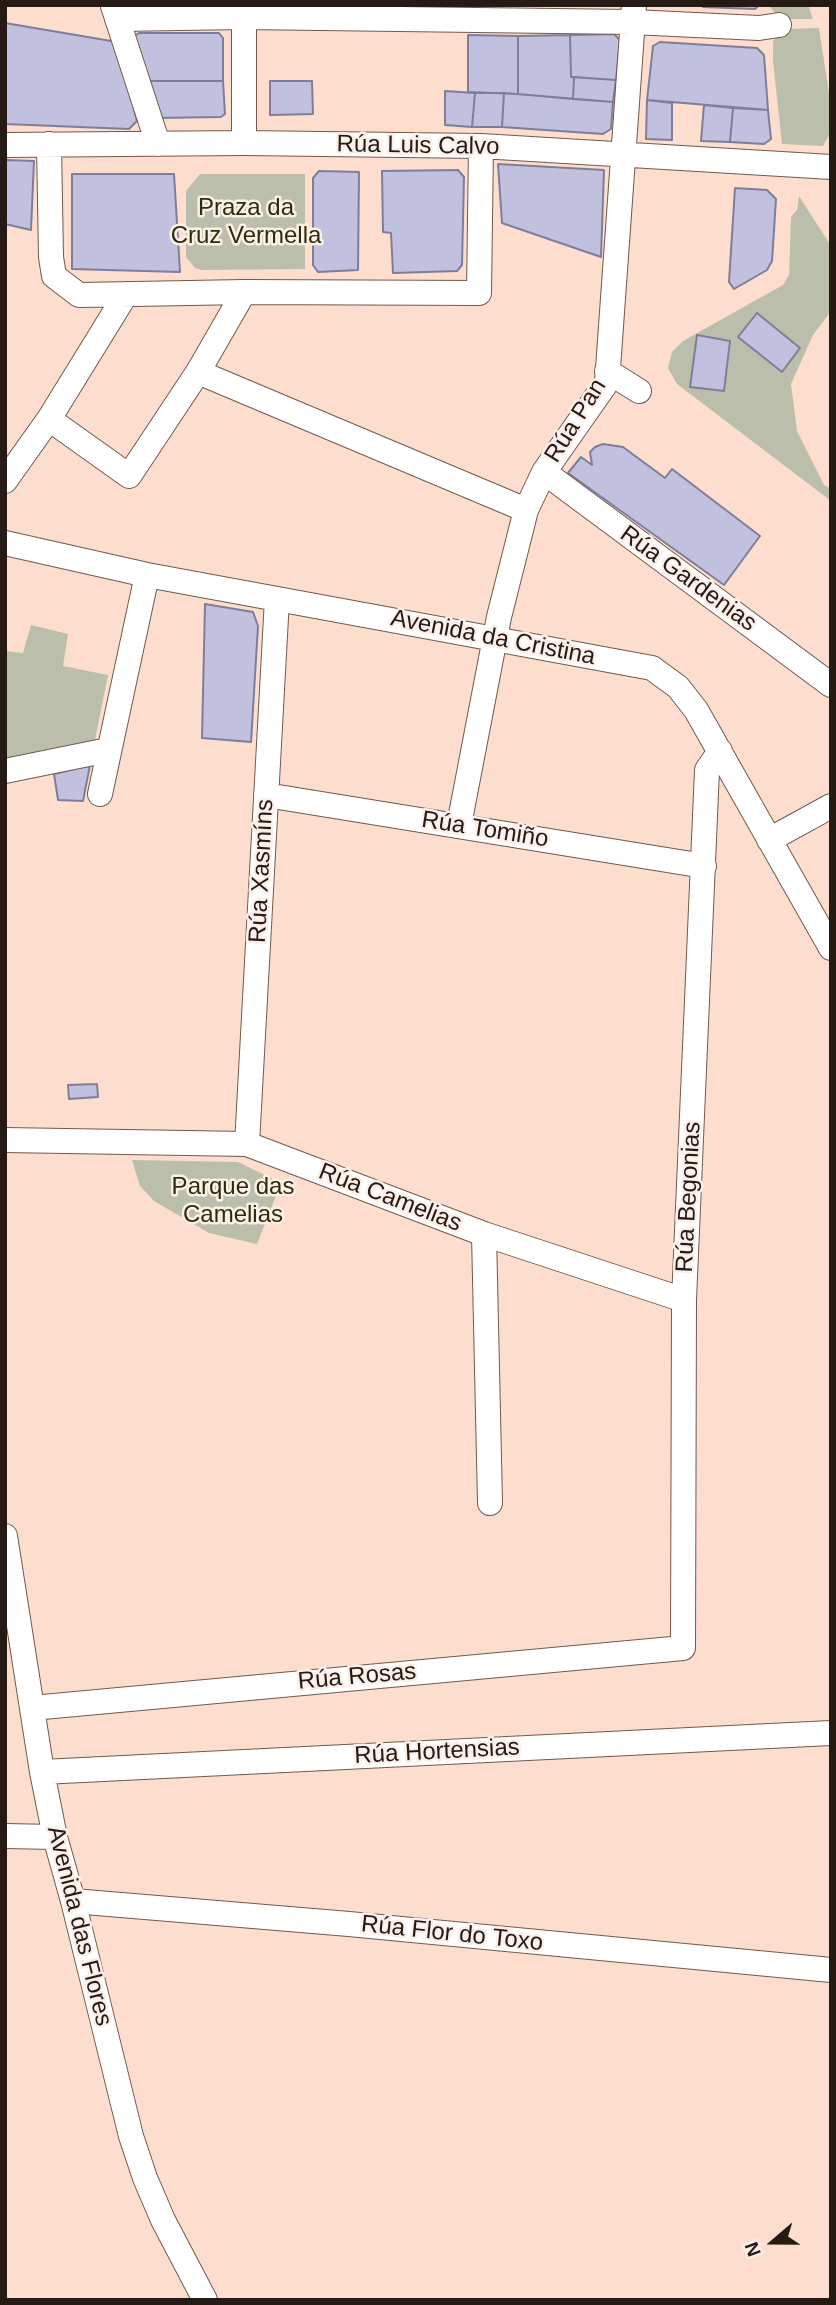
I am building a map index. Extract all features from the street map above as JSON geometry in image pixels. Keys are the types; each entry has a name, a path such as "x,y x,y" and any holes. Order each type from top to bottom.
{"street":[{"path":"244,11 244,143"},
{"path":"158,144 115,12 633,14 759,28 779,25"},
{"name":"Rúa Pan","path":"460,825 495,639 526,510 544,472 607,382 633,14"},
{"name":"Rúa Luis Calvo","path":"5,145 244,143 481,146 831,167"},
{"path":"49,144 51,257 54,276 79,295 244,292 478,293 481,146"},
{"path":"49,419 129,476 198,372 244,292"},
{"path":"5,481 49,419 126,294"},
{"path":"607,371 639,391"},
{"path":"198,372 526,510"},
{"name":"Rúa Gardenias","path":"544,472 831,685"},
{"name":"Avenida da Cristina","path":"5,542 147,575 652,668 678,687 696,710 831,948"},
{"path":"100,794 147,575"},
{"name":"Rúa Xasmíns","path":"247,1144 277,599"},
{"path":"5,771 108,750"},
{"name":"Rúa Begonias","path":"683,1648 684,1300 707,770 720,751"},
{"name":"Rúa Tomiño","path":"266,795 704,866"},
{"path":"769,840 831,806"},
{"name":"Rúa Camelias","path":"5,1140 247,1144 484,1234 684,1300"},
{"path":"484,1234 490,1503"},
{"name":"Avenida das Flores","path":"5,1536 42,1772 55,1837 131,2136 163,2220 205,2300"},
{"name":"Rúa Rosas","path":"32,1708 683,1648"},
{"name":"Rúa Hortensias","path":"42,1772 831,1733"},
{"path":"5,1836 55,1837"},
{"name":"Rúa Flor do Toxo","path":"73,1901 831,1970"}],"green space":[{"path":"768,5 808,5 813,19 781,19"},
{"path":"819,28 831,107 831,132 823,146 782,144 773,41 784,29"},
{"name":"Praza da Cruz Vermella","path":"200,174 305,174 305,269 195,268 186,257 186,191"},
{"path":"799,196 831,246 831,311 813,335 791,384 797,431 824,485 831,489 831,501 677,384 668,368 672,352 683,341 783,285 789,275 791,217 797,210"},
{"path":"31,625 68,634 63,666 108,675 95,740 5,758 5,651 23,653"},
{"name":"Parque das Camelias","path":"132,1160 238,1162 281,1183 257,1244 209,1233 154,1201 140,1186"}],"building":[{"path":"703,5 759,5 755,9"},
{"path":"5,23 117,42 137,121 129,129 5,124"},
{"path":"139,33 219,33 223,38 223,81 145,81 134,36"},
{"path":"614,34 620,40 616,80 571,77 570,35"},
{"path":"468,35 518,36 518,94 468,92"},
{"path":"570,35 573,99 518,94 518,36"},
{"path":"660,42 757,48 764,55 768,110 647,100 653,46"},
{"path":"574,77 616,80 613,102 573,99"},
{"path":"145,81 223,81 225,114 221,117 156,118"},
{"path":"270,81 312,81 313,114 270,115"},
{"path":"445,91 475,93 472,127 445,125"},
{"path":"475,93 504,93 502,127 472,127"},
{"path":"504,93 613,102 611,129 603,134 502,127"},
{"path":"647,100 672,103 672,140 646,139"},
{"path":"704,105 733,108 730,142 701,141"},
{"path":"733,108 768,110 771,139 764,144 730,142"},
{"path":"5,160 34,161 31,230 5,224"},
{"path":"498,164 604,170 601,257 502,223"},
{"path":"458,170 464,177 462,265 457,271 393,273 391,233 383,232 382,171"},
{"path":"319,171 359,172 358,270 318,272 313,265 313,178"},
{"path":"72,174 174,174 180,272 72,269"},
{"path":"735,188 767,190 776,199 772,261 767,270 734,289 729,282"},
{"path":"757,313 800,348 782,372 738,337"},
{"path":"697,335 730,341 724,391 690,387"},
{"path":"603,444 623,447 665,478 672,469 760,536 724,585 568,473 581,457 592,465 590,452"},
{"path":"205,604 253,612 258,626 251,742 202,738"},
{"path":"90,765 83,801 58,800 54,774"},
{"path":"97,1084 98,1097 69,1099 68,1085"}]}
